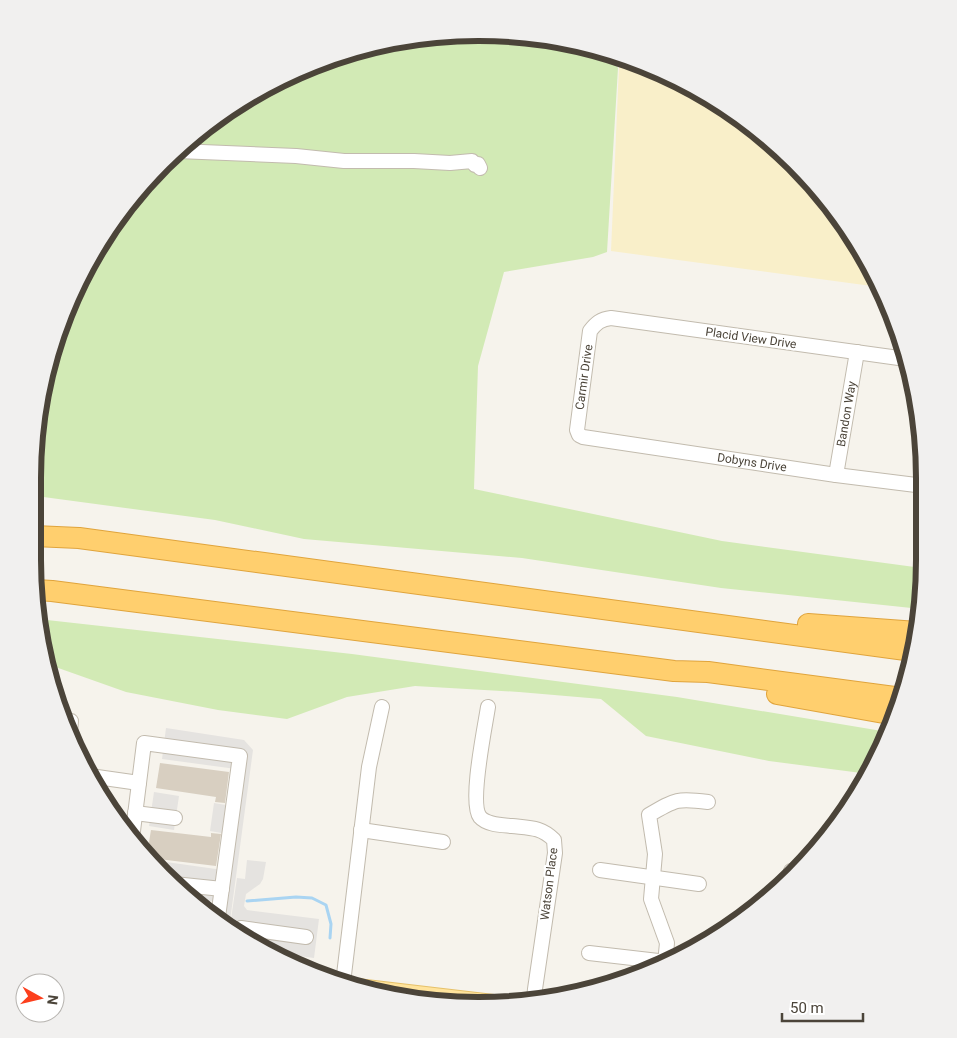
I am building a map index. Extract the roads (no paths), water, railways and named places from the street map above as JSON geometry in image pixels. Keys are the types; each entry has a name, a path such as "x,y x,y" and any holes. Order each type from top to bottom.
{"highway":[{"path":"41,537 89,540 906,650"},
{"path":"42,590 674,671 708,672 894,697"},
{"path":"609,610 909,631"},
{"path":"674,671 685,678 887,714"}],"street":[{"path":"188,151 296,156 344,161 450,163 472,161 475,165 478,164 480,168"},
{"name":"Placid View Drive","path":"597,322 604,318 611,318 899,358"},
{"name":"Carmir Drive","path":"579,434 577,425 590,331 597,322"},
{"name":"Bandon Way","path":"836,475 857,352"},
{"name":"Dobyns Drive","path":"579,434 582,437 916,485"},
{"path":"344,976 369,767 382,707"},
{"name":"Watson Place","path":"488,707 476,792 476,808 480,818 490,823 538,829 547,833 554,840 555,853 534,993"},
{"path":"133,828 144,743 240,756 219,911"},
{"path":"100,777 139,783"},
{"path":"666,954 667,943 651,899 655,854 649,815 671,802 685,799 708,802"},
{"path":"135,813 175,818"},
{"path":"361,830 443,842"},
{"path":"600,870 699,884"},
{"path":"187,885 222,889"},
{"path":"245,929 306,937"},
{"path":"589,953 652,960"}],"waterway":[{"path":"247,901 296,897 312,898 326,905 331,924 330,938"}]}
